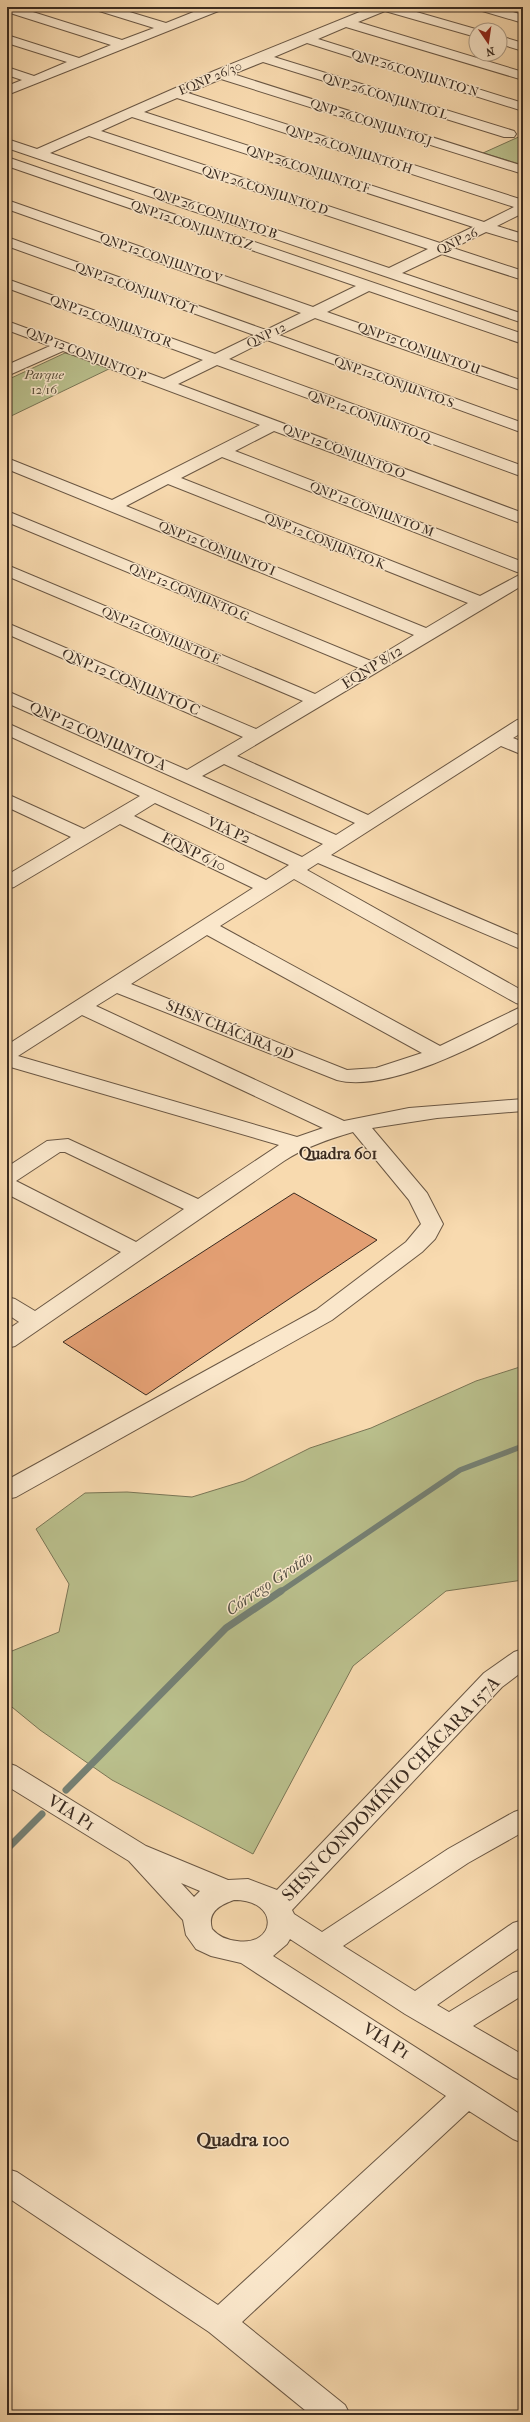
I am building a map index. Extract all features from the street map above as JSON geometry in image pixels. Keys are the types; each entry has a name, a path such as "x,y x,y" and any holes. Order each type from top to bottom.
{"street":[{"path":"100,7 166,27"},
{"path":"384,7 468,31"},
{"name":"EQNP 26/30","path":"38,154 219,74 384,7"},
{"path":"483,7 523,18"},
{"path":"7,8 124,45"},
{"path":"7,91 124,45 208,8"},
{"path":"344,22 523,76"},
{"path":"7,39 80,62"},
{"name":"QNP 26 CONJUNTO N","path":"306,39 523,106"},
{"path":"508,42 523,47"},
{"name":"QNP 26 CONJUNTO L","path":"261,57 509,134"},
{"path":"7,71 35,80"},
{"name":"QNP 26 CONJUNTO J","path":"219,74 523,170"},
{"name":"QNP 26 CONJUNTO H","path":"176,93 523,204"},
{"name":"QNP 26 CONJUNTO F","path":"132,112 523,239"},
{"path":"466,153 523,128"},
{"name":"QNP 26 CONJUNTO D","path":"89,131 523,276"},
{"name":"QNP 26 CONJUNTO B","path":"7,143 523,319"},
{"name":"QNP 12 CONJUNTO Z","path":"10,164 152,211 523,339"},
{"path":"122,201 147,199 151,192"},
{"path":"152,211 155,205 160,203 182,202"},
{"name":"QNP 12 CONJUNTO V","path":"7,204 314,311"},
{"name":"QNP 26","path":"391,274 523,208"},
{"name":"QNP 12 CONJUNTO T","path":"7,242 265,335"},
{"name":"QNP 12 CONJUNTO R","path":"7,283 215,360"},
{"name":"QNP 12","path":"164,384 368,286"},
{"name":"QNP 12 CONJUNTO U","path":"314,311 523,386"},
{"name":"QNP 12 CONJUNTO P","path":"7,325 164,384"},
{"path":"504,332 523,330"},
{"name":"QNP 12 CONJUNTO S","path":"265,335 523,428"},
{"path":"8,370 63,346"},
{"name":"QNP 12 CONJUNTO Q","path":"215,360 523,472"},
{"name":"QNP 12 CONJUNTO O","path":"164,384 523,519"},
{"path":"113,506 273,425"},
{"name":"QNP 12 CONJUNTO M","path":"221,451 523,568"},
{"name":"QNP 12 CONJUNTO I","path":"7,463 426,634"},
{"name":"QNP 12 CONJUNTO K","path":"167,478 482,603"},
{"name":"QNP 12 CONJUNTO G","path":"7,516 370,667"},
{"name":"QNP 12 CONJUNTO E","path":"7,570 315,700"},
{"name":"EQNP 8/12","path":"188,777 370,667 523,578"},
{"name":"QNP 12 CONJUNTO C","path":"7,628 256,736"},
{"name":"QNP 12 CONJUNTO A","path":"7,696 188,777"},
{"path":"7,1054 523,724"},
{"name":"VIA P2","path":"7,728 305,864"},
{"path":"500,738 523,749"},
{"path":"222,756 370,823"},
{"path":"188,777 337,844"},
{"path":"12,876 85,837 154,796"},
{"path":"7,800 85,837"},
{"name":"EQNP 6/10","path":"121,816 268,888"},
{"path":"305,864 523,944"},
{"path":"305,864 523,999"},
{"path":"207,927 439,1054"},
{"name":"SHSN CHÁCARA 9D","path":"116,985 344,1076 368,1077 439,1054 480,1036 523,1012"},
{"path":"7,1491 324,1315 414,1247 427,1234 432,1224 419,1198 349,1126 82,1007"},
{"path":"7,1059 297,1144"},
{"path":"7,1341 35,1320 199,1208 264,1164 297,1144 349,1126 410,1114 523,1105"},
{"path":"7,1177 56,1146 63,1144 74,1147 199,1208"},
{"path":"7,1185 136,1251"},
{"path":"7,1304 35,1320"},
{"name":"SHSN CONDOMÍNIO CHÁCARA 157A","path":"280,1914 493,1680 523,1658"},
{"name":"VIA P1","path":"7,1773 136,1853 225,1890"},
{"path":"323,1945 458,1856 523,1819"},
{"name":"VIA P1","path":"136,1853 197,1917 200,1932 210,1945 228,1952 248,1953 266,1947 278,1935 280,1914"},
{"name":"VIA P1","path":"197,1917 206,1901 225,1890 240,1888 256,1891 269,1897 280,1914 323,1945 415,2006 523,2069"},
{"path":"415,2006 523,1931"},
{"name":"VIA P1","path":"248,1953 523,2131"},
{"path":"449,2026 523,1981"},
{"path":"220,2323 468,2094"},
{"path":"7,2181 220,2323 334,2415"}],"green space":[{"path":"523,135 523,165 483,153"},
{"name":"Parque 12/16","path":"65,353 113,367 7,418 7,380"},
{"path":"523,1366 523,1580 446,1591 353,1666 253,1854 112,1780 40,1730 7,1703 7,1653 59,1632 69,1584 36,1529 85,1493 127,1492 192,1497 244,1481 310,1448 371,1428 476,1381"}],"building":[{"path":"294,1193 377,1240 146,1395 63,1342"}],"waterway":[{"name":"Córrego Grotão","path":"280,1592 460,1470 523,1446"},
{"name":"Córrego Grotão","path":"66,1790 226,1628 281,1591"},
{"name":"Córrego Grotão","path":"7,1849 42,1814"}],"district":[{"name":"Quadra 601","path":"338,1153"},
{"name":"Quadra 100","path":"243,2140"}]}
